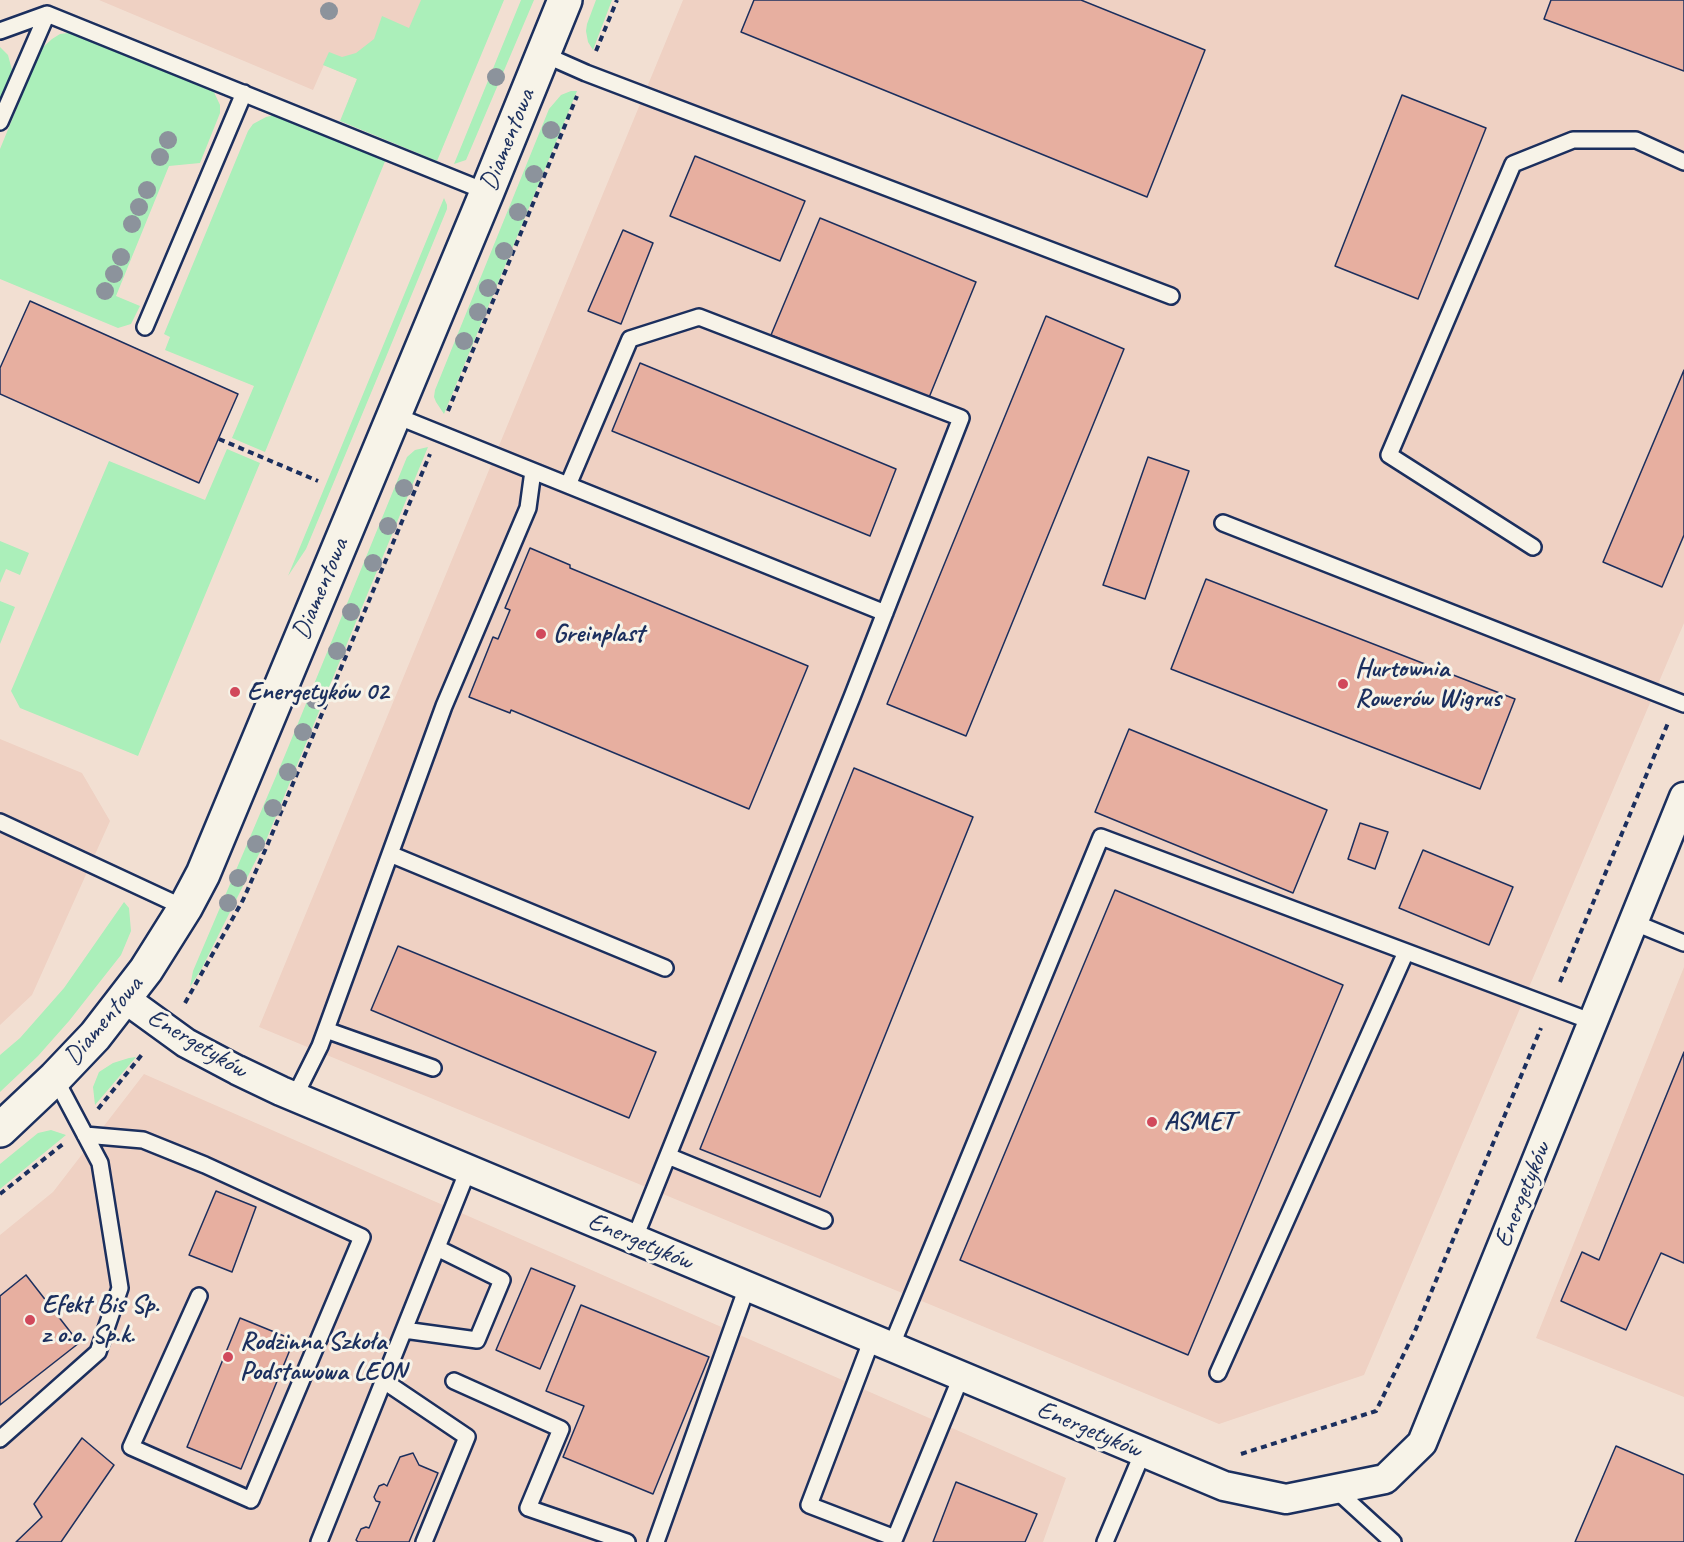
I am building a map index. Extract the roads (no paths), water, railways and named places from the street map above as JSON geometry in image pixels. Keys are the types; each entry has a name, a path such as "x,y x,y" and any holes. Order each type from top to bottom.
{"street":[{"name":"Diamentowa","path":"0,1130 95,1036 146,970 185,908 203,874 565,0"},
{"name":"Energetyków","path":"124,998 186,1043 237,1070 295,1096 1224,1486 1286,1499 1385,1479 1422,1443 1634,922 1677,835 1684,798"}],"lane":[{"path":"0,122 46,14"},
{"path":"0,32 46,14 487,192"},
{"path":"543,54 586,73 1171,296"},
{"path":"145,327 244,93"},
{"path":"1533,547 1389,454 1513,164 1573,140 1636,140 1684,162"},
{"path":"568,485 630,339 699,317 961,418 634,1240"},
{"path":"394,415 885,613"},
{"path":"295,1096 320,1046 444,706 528,508 533,471"},
{"path":"1223,523 1680,703"},
{"path":"0,822 185,908"},
{"path":"961,1377 895,1538 809,1505 882,1343 1101,837 1593,1022"},
{"path":"390,854 665,968"},
{"path":"1634,922 1684,943"},
{"path":"1218,1373 1406,952"},
{"path":"326,1030 433,1068"},
{"path":"0,1439 98,1352 120,1288 100,1163 55,1078"},
{"path":"85,1135 144,1140 362,1237 251,1500 131,1447 200,1296"},
{"path":"668,1156 825,1220"},
{"path":"319,1542 468,1170"},
{"path":"404,1330 477,1340 498,1290 502,1280 438,1248"},
{"path":"656,1542 747,1287"},
{"path":"384,1381 467,1437 424,1542"},
{"path":"454,1381 561,1429 528,1508 627,1542"},
{"path":"1105,1542 1143,1452"},
{"path":"1335,1489 1393,1542"}],"place":[{"name":"Greinplast","path":"541,634"},
{"name":"Hurtownia Rowerów Wigrus","path":"1343,684"},
{"name":"Energetyków 02","path":"235,692"},
{"name":"ASMET","path":"1152,1122"},
{"name":"Efekt Bis Sp. z o.o. Sp.k.","path":"30,1320"},
{"name":"Rodzinna Szkoła Podstawowa LEON","path":"228,1357"}]}
